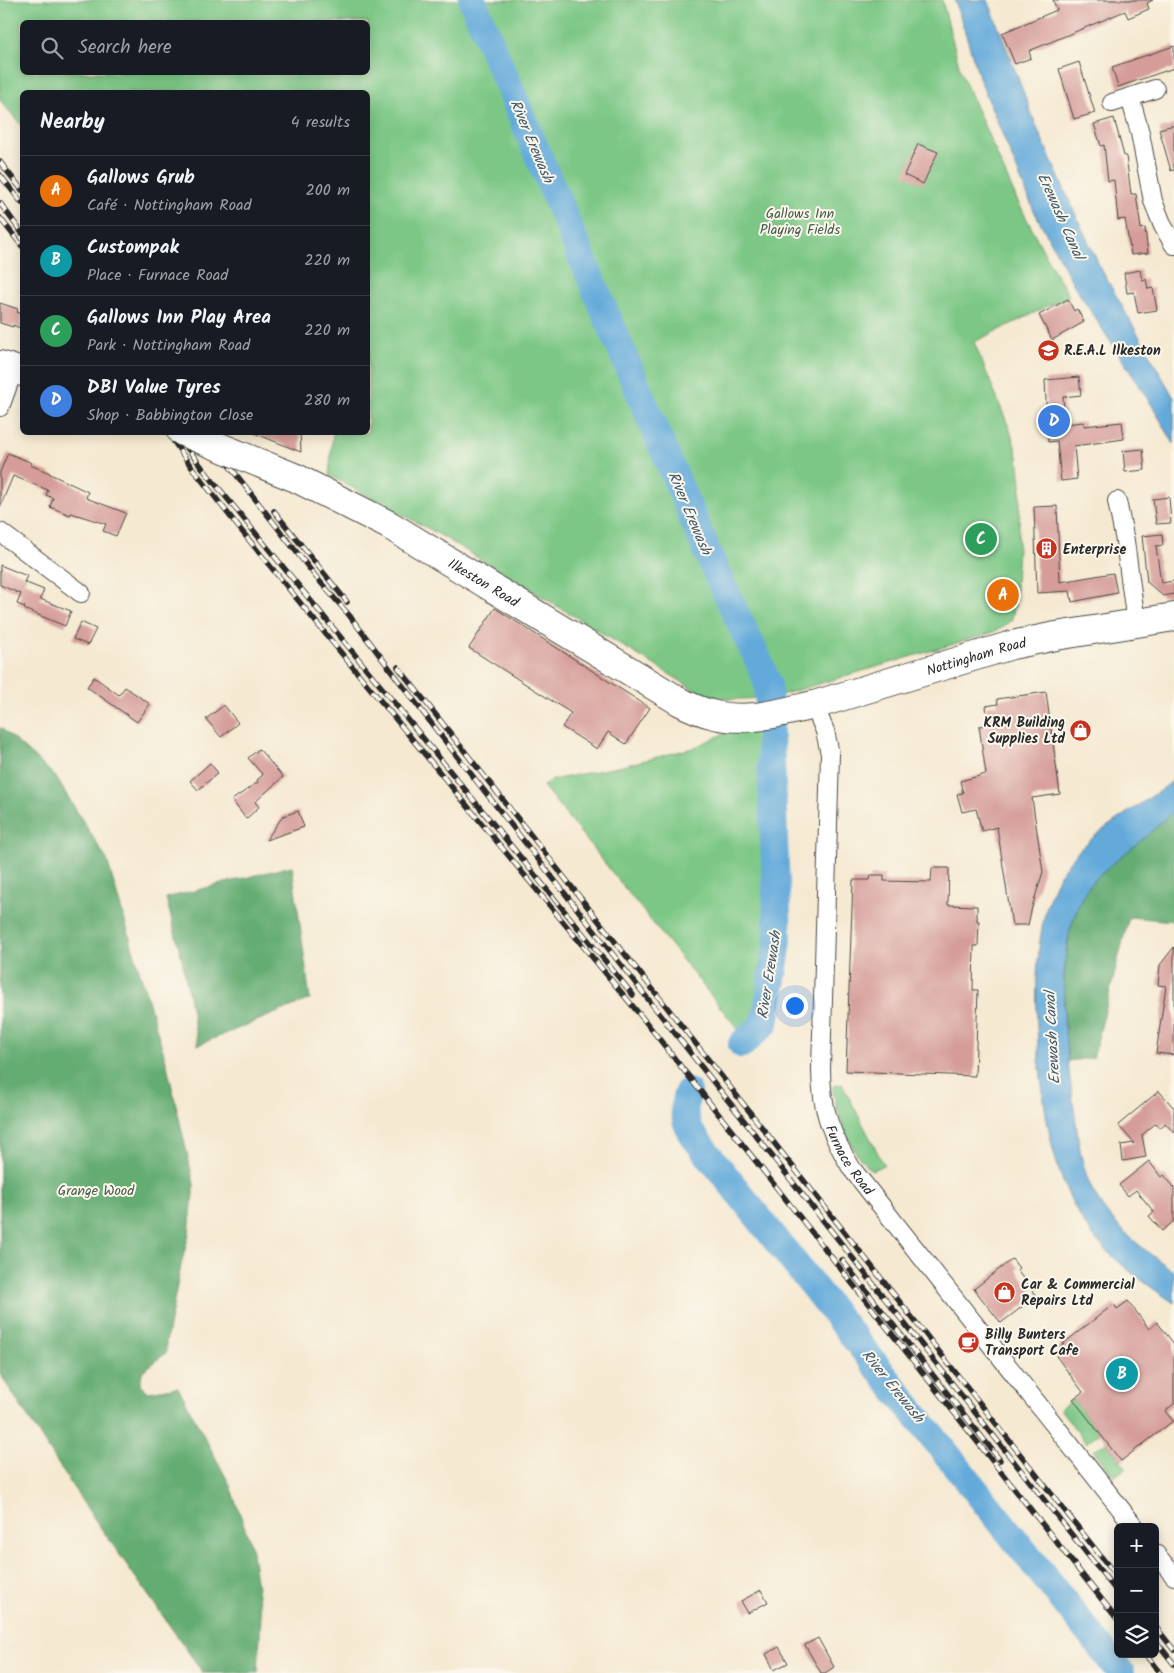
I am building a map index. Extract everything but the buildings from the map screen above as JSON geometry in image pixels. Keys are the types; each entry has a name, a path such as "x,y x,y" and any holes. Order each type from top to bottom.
{"main road":[{"name":"Ilkeston Road","path":"190,435 296,478 390,525 684,704 722,717 756,716 783,712"},
{"name":"Nottingham Road","path":"783,712 814,705 1012,645 1174,617"}],"street":[{"path":"1112,103 1155,90"},
{"path":"1130,97 1140,133 1153,201 1163,226 1174,245"},
{"path":"0,407 12,369"},
{"path":"1124,510 1136,623"},
{"path":"0,532 80,593"},
{"name":"Furnace Road","path":"814,705 826,731 830,754 821,1069 823,1101 830,1128 842,1153 858,1176 1132,1523"},
{"path":"1159,1557 1174,1576"}],"green space":[{"path":"0,0 459,0 508,114 537,170 709,578 750,664 757,686 757,698 726,699 697,691 442,536 329,475 333,435 370,435 370,90 20,90 20,124 0,100"},
{"name":"Gallows Inn Playing Fields","path":"479,0 942,0 961,73 1016,198 1069,296 974,342 1010,430 1018,456 1021,484 1015,605 1012,619 1002,628 988,634 781,695 774,664 725,570"},
{"path":"757,724 767,865 763,1010 757,1021 741,1033 543,786 552,780 622,766 693,748 738,727"},
{"name":"Grange Wood","path":"0,727 55,776 107,860 166,1061 194,1184 189,1234 166,1342 166,1353 142,1372 140,1386 149,1392 178,1387 229,1483 251,1545 261,1616 258,1673 203,1673 84,1504 0,1374"},
{"path":"1174,810 1174,921 1129,917 1093,1058 1068,1061 1065,1033 1064,978 1070,928 1083,894 1103,870 1121,857"},
{"path":"292,866 310,999 198,1045 182,959 166,898"},
{"path":"842,1084 884,1165 872,1170 865,1164 851,1144 840,1119 834,1095 833,1086"},
{"path":"1073,1399 1099,1433 1086,1443 1060,1409"},
{"path":"1106,1442 1126,1468 1114,1477 1094,1451"}],"water":[{"name":"Erewash Canal","path":"955,0 988,0 1038,130 1101,269 1174,398 1174,444 1151,404 1075,287 1034,211 980,80"},
{"name":"Erewash Canal","path":"1174,780 1174,810 1156,828 1101,873 1083,895 1073,918 1067,944 1064,971 1064,1000 1067,1056 1080,1149 1088,1179 1099,1202 1118,1225 1139,1245 1174,1272 1174,1303 1138,1278 1104,1248 1086,1226 1066,1188 1057,1164 1044,1101 1039,1063 1037,983 1039,945 1045,911 1055,884 1065,867 1092,838"}],"waterway":[{"name":"River Erewash","path":"472,0 714,568 760,664 768,685 778,941 765,1023 742,1044"},
{"name":"River Erewash","path":"688,1092 685,1112 691,1133 1121,1673"}],"railway":[{"path":"0,162 20,187"},
{"path":"0,175 20,200"},
{"path":"0,203 20,230"},
{"path":"0,218 20,243"},
{"path":"169,435 240,529 645,1021 1114,1615"},
{"path":"177,435 633,995"},
{"path":"205,435 316,577 349,615 438,732 696,1060 1114,1588"},
{"path":"274,511 347,602"},
{"path":"398,667 1114,1573"},
{"path":"842,1260 1000,1460"},
{"path":"1159,1631 1174,1650"},
{"path":"1159,1645 1174,1664"},
{"path":"1148,1658 1160,1673"}],"place":[{"name":"R.E.A.L Ilkeston","path":"1048,350"},
{"name":"DBI Value Tyres","path":"1054,421"},
{"name":"Gallows Inn Play Area","path":"981,539"},
{"name":"Enterprise","path":"1047,549"},
{"name":"Gallows Grub","path":"1003,595"},
{"name":"KRM Building Supplies Ltd","path":"1081,730"},
{"name":"Car & Commercial Repairs Ltd","path":"1005,1292"},
{"name":"Billy Bunters Transport Cafe","path":"969,1342"},
{"name":"Custompak","path":"1122,1374"}]}
